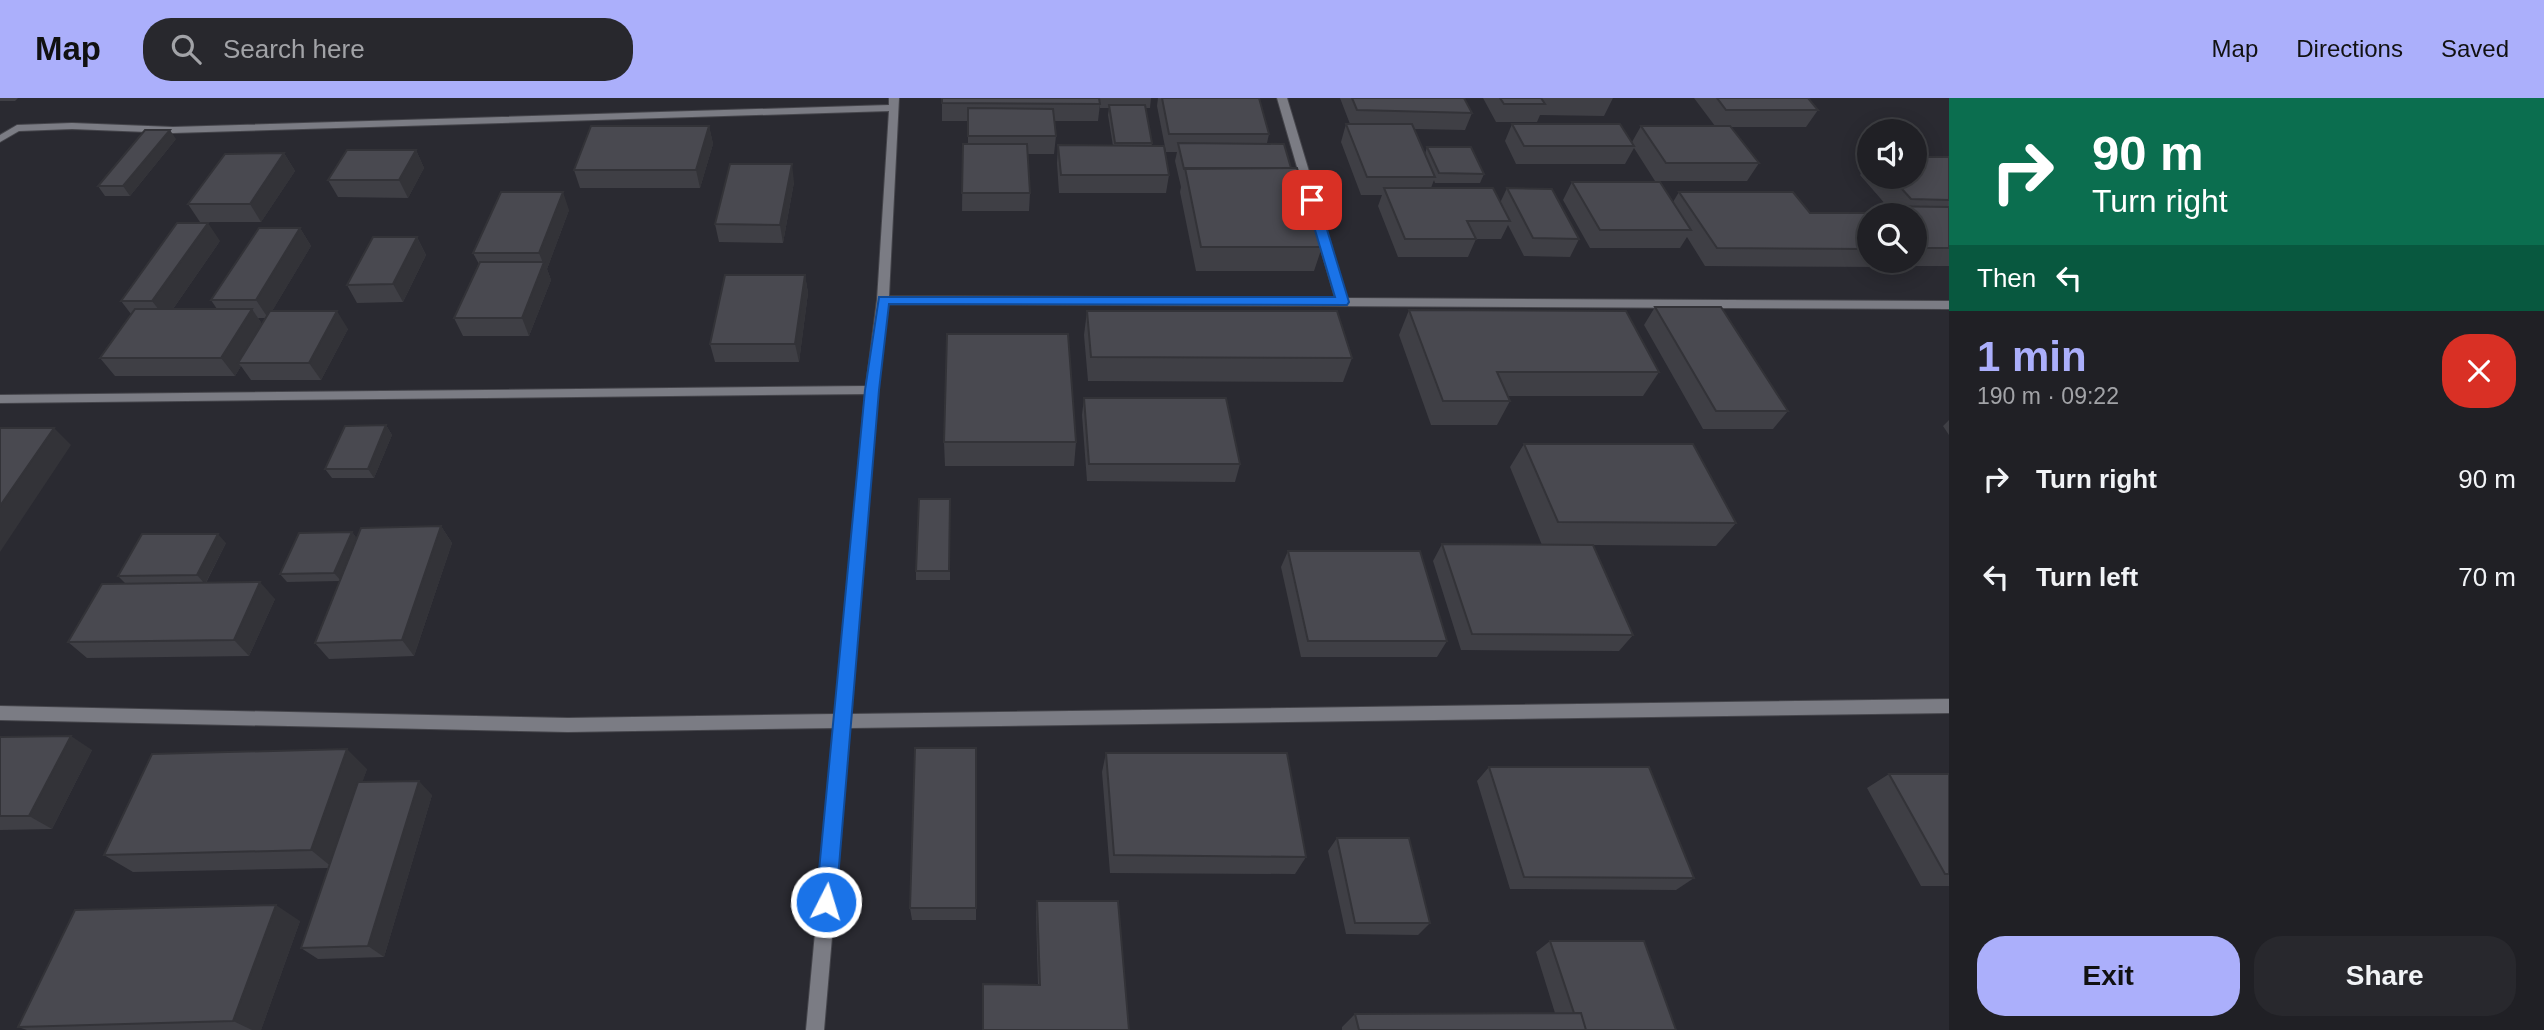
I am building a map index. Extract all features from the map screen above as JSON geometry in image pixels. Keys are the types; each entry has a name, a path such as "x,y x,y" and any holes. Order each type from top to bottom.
{"street":[{"path":"1282,98 1342,302"},
{"path":"0,139 17,128 72,126 173,130 893,103 883,300 872,390 815,1030"},
{"path":"883,300 1949,305"},
{"path":"0,399 872,390"},
{"path":"0,713 568,726 1949,706"}],"building":[{"path":"942,98 1099,98 1100,104 942,103"},
{"path":"1162,98 1259,98 1269,134 1169,134"},
{"path":"1352,98 1464,98 1472,113 1357,110"},
{"path":"1500,98 1541,98 1545,104 1504,104"},
{"path":"1717,98 1808,98 1818,110 1726,110"},
{"path":"1109,105 1145,105 1152,143 1115,143"},
{"path":"968,108 1053,109 1056,136 968,136"},
{"path":"1346,124 1412,124 1435,177 1367,177"},
{"path":"1512,124 1620,124 1634,146 1524,146"},
{"path":"591,126 709,126 696,170 574,170"},
{"path":"1641,126 1730,126 1759,163 1666,163"},
{"path":"145,130 170,130 123,186 98,186"},
{"path":"1178,143 1284,144 1291,168 1184,169"},
{"path":"963,144 1027,144 1030,193 962,193"},
{"path":"1058,145 1164,146 1169,175 1061,175"},
{"path":"1427,147 1471,147 1484,174 1439,173"},
{"path":"347,150 416,150 399,180 328,180"},
{"path":"284,153 250,204 188,204 225,154"},
{"path":"1927,157 1949,157 1949,200 1911,199 1902,189 1927,189"},
{"path":"730,164 792,164 780,225 715,224"},
{"path":"1185,168 1297,168 1322,247 1201,247"},
{"path":"1572,182 1660,182 1691,230 1600,230"},
{"path":"1384,188 1493,188 1510,221 1467,221 1476,239 1405,239"},
{"path":"1507,188 1552,189 1579,239 1533,238"},
{"path":"501,192 563,192 539,253 473,253"},
{"path":"1679,192 1793,192 1810,213 1857,213 1857,249 1717,248"},
{"path":"1927,207 1949,207 1949,248 1927,248"},
{"path":"177,223 208,223 152,301 121,301"},
{"path":"259,228 300,228 256,300 211,300"},
{"path":"373,237 417,237 393,284 347,285"},
{"path":"480,262 544,262 522,318 454,318"},
{"path":"725,275 805,275 795,344 710,344"},
{"path":"1655,307 1721,307 1788,411 1716,411"},
{"path":"135,309 252,309 221,358 100,358"},
{"path":"1409,310 1626,311 1659,372 1497,372 1510,401 1443,401"},
{"path":"270,311 337,311 309,363 238,363"},
{"path":"1087,311 1337,311 1352,358 1091,357"},
{"path":"947,334 1068,334 1076,442 944,442"},
{"path":"1084,398 1226,398 1240,464 1089,464"},
{"path":"386,425 368,469 325,469 345,426"},
{"path":"0,428 54,428 0,506"},
{"path":"1524,444 1693,444 1736,523 1558,522"},
{"path":"919,499 950,499 949,571 916,571"},
{"path":"441,526 402,640 315,643 361,528"},
{"path":"352,532 334,573 280,574 299,533"},
{"path":"142,534 218,534 197,575 118,576"},
{"path":"1442,544 1593,545 1633,635 1472,634"},
{"path":"1288,551 1420,551 1447,641 1308,641"},
{"path":"260,582 234,640 68,642 102,584"},
{"path":"71,736 29,816 0,816 0,737"},
{"path":"915,748 976,748 976,908 910,908"},
{"path":"347,749 311,850 104,855 152,754"},
{"path":"1106,753 1287,753 1306,857 1114,855"},
{"path":"1489,767 1649,767 1694,878 1524,877"},
{"path":"1889,774 1949,774 1949,874 1945,874"},
{"path":"419,781 368,946 301,948 358,782"},
{"path":"1337,838 1409,838 1430,923 1355,923"},
{"path":"1037,901 1118,901 1129,1030 983,1030 983,984 1040,985"},
{"path":"276,905 233,1021 18,1027 75,910"},
{"path":"1550,941 1644,941 1676,1030 1586,1030 1581,1013 1574,1013"},
{"path":"1581,1013 1586,1030 1359,1030 1355,1014"}],"route":[{"path":"826,902 872,390 883,300 1342,302 1312,200"}]}
